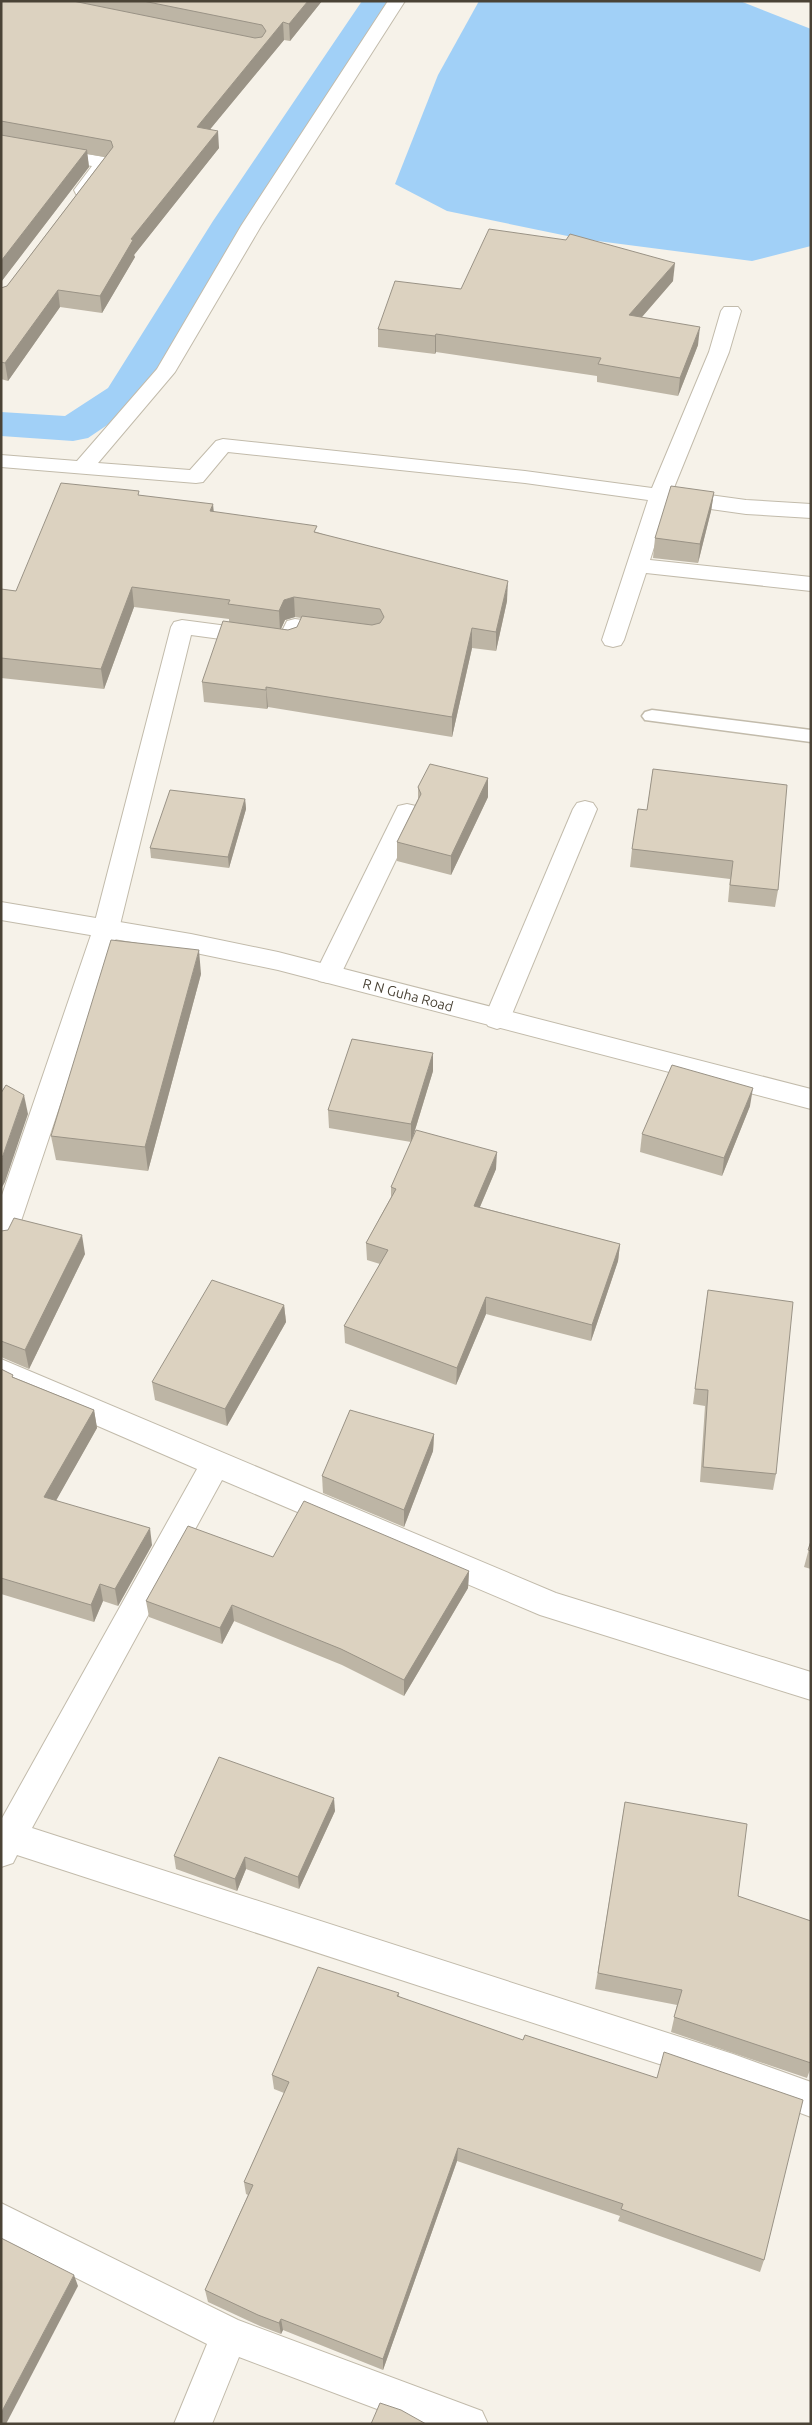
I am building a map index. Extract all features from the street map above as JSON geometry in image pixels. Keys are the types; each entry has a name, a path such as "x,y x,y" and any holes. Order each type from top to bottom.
{"street":[{"path":"82,468 165,372 251,226 397,1"},
{"path":"1,144 104,163 70,208"},
{"path":"613,640 660,495 719,352 731,311"},
{"path":"1,462 196,477 223,445 515,476 746,507 811,511"},
{"path":"637,565 811,584"},
{"path":"1,1239 106,929 182,627 288,641 295,626 353,634"},
{"path":"497,1019 585,809"},
{"path":"328,974 407,812"},
{"name":"R N Guha Road","path":"1,911 191,943 328,974 811,1099"},
{"path":"1,1370 215,1464 551,1605 811,1686"},
{"path":"215,1464 5,1844 733,2071 811,2100"},
{"path":"1,2221 229,2335 469,2424"},
{"path":"193,2424 229,2335"}],"lane":[{"path":"652,716 811,736"}],"water":[{"path":"479,1 740,1 811,29 811,246 752,261 582,239 447,211 395,184 438,75"}],"building":[{"path":"1,1 73,1 255,38 262,37 266,31 262,25 143,1 308,1 289,24 283,22 197,127 218,131 131,239 133,240 100,296 58,290 5,363 1,362 1,288 7,286 113,147 111,141 1,121"},
{"path":"1,135 87,150 1,261"},
{"path":"489,229 566,240 570,234 675,263 629,315 700,327 680,378 598,364 601,358 436,334 435,336 378,329 395,281 461,289"},
{"path":"61,483 139,491 138,495 213,504 210,511 317,526 314,532 508,581 496,632 472,628 452,717 266,687 266,690 202,682 223,621 288,630 297,627 302,616 372,625 380,623 384,617 380,609 294,597 284,600 279,611 228,604 230,600 132,587 101,669 1,658 1,589 16,591"},
{"path":"671,486 714,492 700,544 655,538"},
{"path":"430,764 488,778 451,856 397,842 421,794 418,787"},
{"path":"653,769 787,785 778,890 730,885 733,861 632,849 638,809 647,810"},
{"path":"170,790 245,799 228,857 150,848"},
{"path":"111,940 199,950 145,1147 51,1136"},
{"path":"352,1039 433,1053 411,1124 328,1110"},
{"path":"672,1065 753,1088 724,1158 642,1134"},
{"path":"6,1085 24,1095 1,1161 1,1093"},
{"path":"416,1130 497,1152 474,1206 620,1244 592,1325 486,1297 457,1368 344,1326 388,1250 366,1243 396,1189 391,1187"},
{"path":"14,1218 82,1235 25,1350 1,1341 1,1231 8,1230"},
{"path":"212,1280 284,1305 225,1409 152,1382"},
{"path":"708,1290 793,1302 776,1474 703,1467 708,1390 695,1389"},
{"path":"1,1369 13,1375 12,1377 94,1410 44,1497 150,1528 115,1589 100,1584 91,1605 1,1578"},
{"path":"350,1410 434,1434 404,1510 322,1476"},
{"path":"304,1501 469,1571 404,1680 341,1649 232,1605 220,1628 146,1601 188,1526 273,1557"},
{"path":"219,1757 334,1798 298,1877 245,1857 235,1879 174,1856"},
{"path":"625,1802 747,1824 738,1896 811,1921 811,2063 674,2017 682,1990 598,1973"},
{"path":"318,1967 399,1993 397,1996 523,2040 525,2035 657,2078 664,2052 803,2100 764,2260 621,2209 623,2204 458,2148 383,2359 281,2319 279,2323 258,2315 205,2290 253,2185 244,2182 289,2082 272,2075"},
{"path":"1,2238 74,2275 1,2413"},
{"path":"380,2403 401,2410 426,2424 371,2424"}],"waterway":[{"path":"1,424 73,429 123,396 232,221 379,1"}]}
